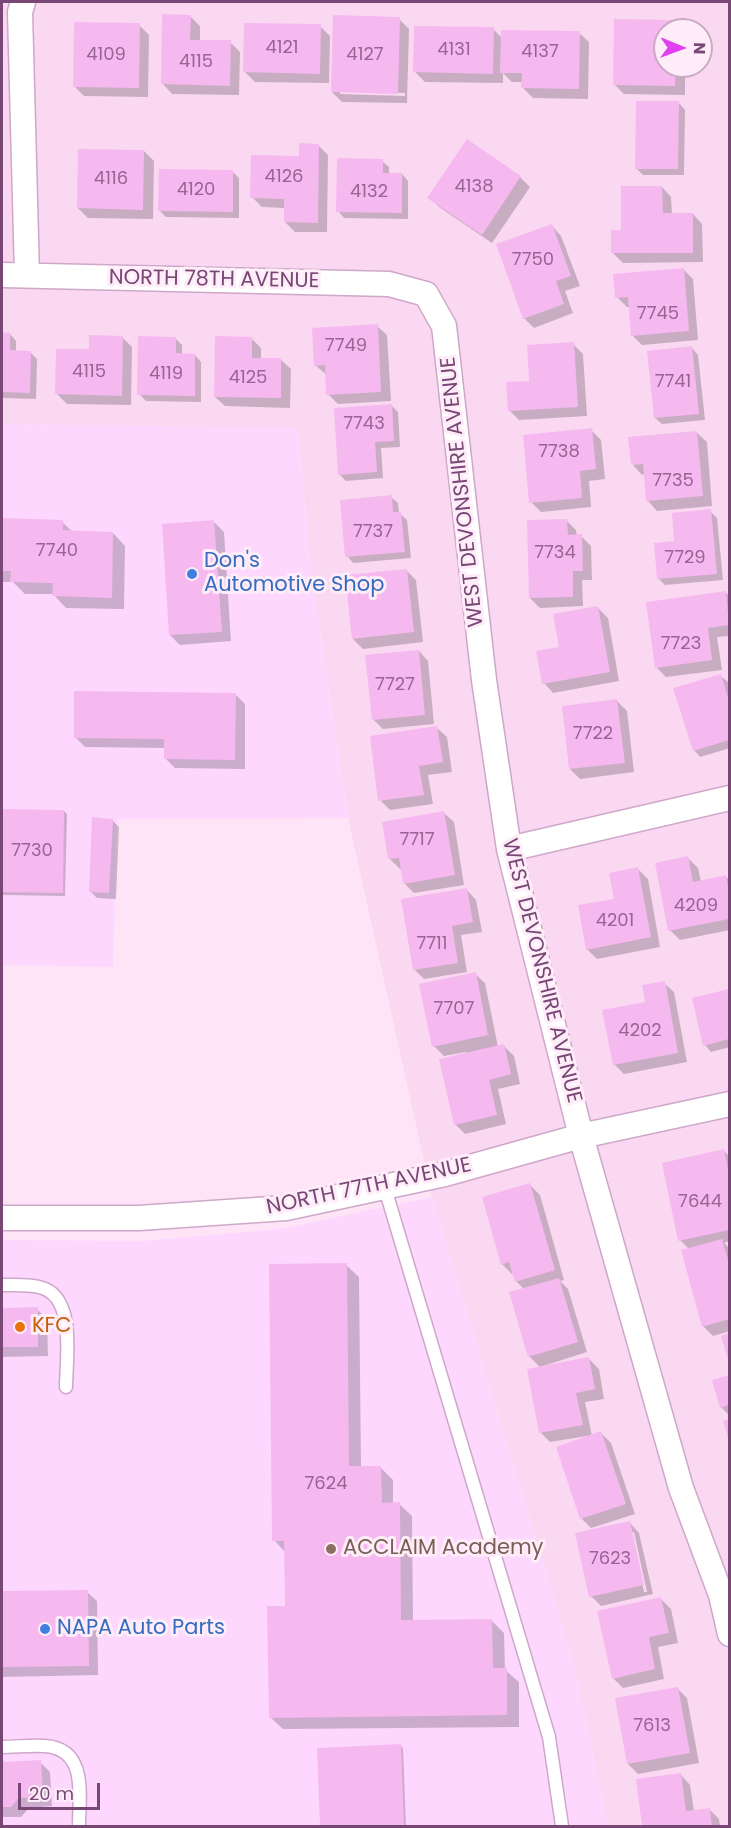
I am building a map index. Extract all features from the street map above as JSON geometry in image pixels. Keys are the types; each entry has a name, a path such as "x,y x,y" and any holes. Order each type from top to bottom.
{"street":[{"path":"23,2 20,12 27,275"},
{"name":"NORTH 78TH AVENUE","path":"2,275 389,284 426,294"},
{"name":"WEST DEVONSHIRE AVENUE","path":"426,294 444,326 484,680 509,849 581,1136 681,1488 721,1595 729,1634"},
{"path":"509,849 729,798"},
{"name":"NORTH 77TH AVENUE","path":"2,1218 140,1218 286,1208 445,1173 581,1136 729,1104"}],"lane":[{"path":"384,1185 549,1737 562,1827"},
{"path":"2,1285 40,1287 52,1293 62,1303 67,1330 66,1388"},
{"path":"2,1747 46,1746 62,1750 74,1761 79,1777 80,1827"}],"shaded area":[{"path":"2,2 729,2 729,1826 608,1826 574,1664 432,1197 348,818 311,569 298,428 2,424"},
{"path":"2,424 298,428 311,569 348,818 117,819 113,967 2,965"},
{"path":"432,1197 574,1664 608,1826 2,1826 2,1240 143,1241 280,1229"}],"building":[{"path":"162,14 191,15 190,40 231,40 230,86 161,84"},
{"path":"333,15 400,17 398,94 331,92"},
{"path":"614,19 653,20 653,78 675,78 675,86 613,85"},
{"path":"74,22 140,23 139,88 73,87"},
{"path":"244,23 321,24 320,74 243,72"},
{"path":"414,26 494,27 493,74 413,72"},
{"path":"501,30 580,31 579,89 521,88 522,73 500,73"},
{"path":"636,101 679,101 678,169 635,169"},
{"path":"467,139 521,176 482,235 427,198"},
{"path":"299,143 319,144 318,223 284,222 284,199 250,198 251,155 299,156"},
{"path":"78,149 144,150 143,210 77,208"},
{"path":"337,158 383,159 383,173 402,173 402,213 336,212"},
{"path":"159,169 233,170 233,212 158,211"},
{"path":"621,186 662,186 663,213 693,213 693,253 611,253 611,230 621,230"},
{"path":"552,224 571,276 556,281 564,304 523,319 496,244"},
{"path":"684,268 689,331 631,336 628,297 615,298 613,274"},
{"path":"378,324 381,392 326,395 325,365 314,366 312,328"},
{"path":"2,332 10,333 10,350 31,351 30,393 2,392"},
{"path":"89,335 123,336 122,396 55,394 56,349 89,349"},
{"path":"138,336 176,337 176,353 195,354 195,396 137,395"},
{"path":"215,336 252,337 252,358 281,358 281,398 214,397"},
{"path":"574,342 578,407 508,411 506,382 529,381 527,345"},
{"path":"692,346 699,414 654,418 647,351"},
{"path":"392,404 394,441 375,442 377,472 338,475 334,408"},
{"path":"592,428 596,469 580,471 582,498 529,503 523,435"},
{"path":"697,431 703,496 646,501 643,464 631,465 628,437"},
{"path":"392,495 393,512 401,512 405,552 345,557 340,500"},
{"path":"711,509 717,574 657,579 654,543 674,541 672,513"},
{"path":"2,518 63,520 63,530 113,532 112,598 52,596 53,583 10,582 11,571 2,571"},
{"path":"567,519 568,535 582,534 583,571 573,571 573,597 529,598 527,520"},
{"path":"214,520 222,632 169,635 162,524"},
{"path":"407,569 414,632 352,639 345,575"},
{"path":"726,591 729,625 708,628 712,660 655,668 646,602"},
{"path":"598,606 610,672 542,684 536,651 559,647 553,614"},
{"path":"419,650 425,715 372,720 365,655"},
{"path":"721,674 729,701 729,740 693,751 673,688"},
{"path":"74,691 236,693 235,760 164,759 164,739 74,738"},
{"path":"617,699 625,763 569,769 562,706"},
{"path":"437,726 443,762 419,766 424,795 378,801 370,736"},
{"path":"2,809 64,810 63,893 2,892"},
{"path":"444,811 455,875 403,884 399,858 388,859 382,822"},
{"path":"92,817 113,819 109,893 89,892"},
{"path":"688,856 693,882 726,875 729,919 668,931 655,863"},
{"path":"638,867 651,937 586,950 578,905 614,899 609,873"},
{"path":"467,888 473,922 452,926 458,963 413,970 401,899"},
{"path":"476,972 488,1035 432,1047 419,984"},
{"path":"665,981 678,1053 613,1065 602,1010 645,1002 642,985"},
{"path":"729,989 729,1039 703,1046 692,998"},
{"path":"504,1044 511,1074 489,1080 497,1115 454,1125 439,1059"},
{"path":"724,1149 729,1175 729,1230 678,1241 662,1163"},
{"path":"530,1183 555,1270 515,1282 509,1262 501,1265 482,1197"},
{"path":"722,1239 729,1264 729,1319 702,1327 681,1250"},
{"path":"347,1263 349,1466 381,1466 382,1503 400,1502 401,1620 492,1619 493,1668 507,1668 507,1715 269,1718 267,1606 285,1606 284,1541 272,1541 269,1264"},
{"path":"559,1278 578,1342 528,1357 509,1292"},
{"name":"KFC","path":"38,1307 38,1347 2,1347 2,1308"},
{"path":"729,1333 729,1363 721,1336"},
{"path":"589,1357 595,1389 576,1393 583,1425 539,1433 527,1369"},
{"path":"729,1375 729,1405 720,1408 712,1380"},
{"path":"729,1419 729,1441 723,1421"},
{"path":"601,1431 626,1504 580,1519 556,1447"},
{"path":"630,1521 644,1585 589,1597 575,1533"},
{"name":"NAPA Auto Parts","path":"88,1590 89,1666 2,1667 2,1591"},
{"path":"661,1597 669,1633 649,1637 655,1669 612,1679 597,1611"},
{"path":"678,1687 690,1753 627,1764 615,1698"},
{"path":"401,1744 404,1826 320,1826 317,1748"},
{"path":"2,1759 5,1762 41,1760 43,1797 19,1798 11,1807 2,1807"},
{"path":"681,1773 686,1811 710,1808 712,1826 642,1826 636,1779"}],"place":[{"name":"Don's Automotive Shop","path":"192,574"},
{"name":"KFC","path":"20,1327"},
{"name":"ACCLAIM Academy","path":"331,1549"},
{"name":"NAPA Auto Parts","path":"45,1629"}]}
